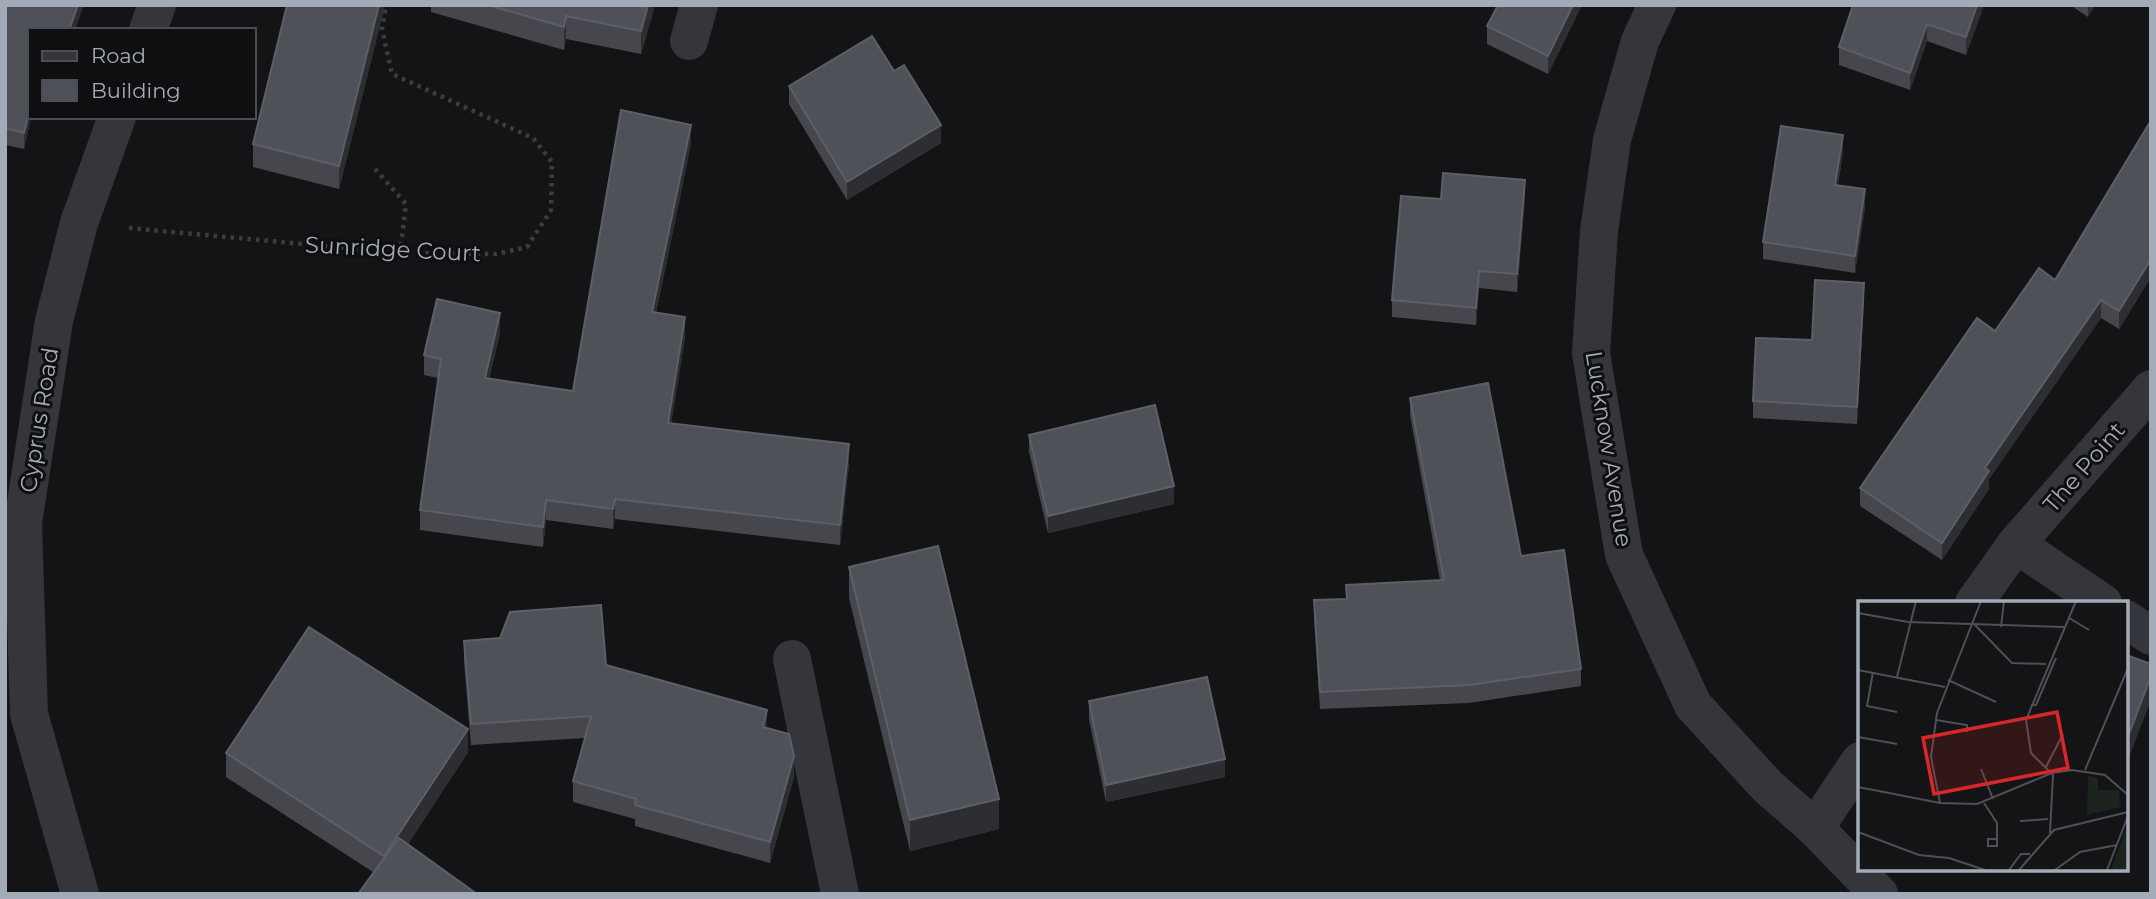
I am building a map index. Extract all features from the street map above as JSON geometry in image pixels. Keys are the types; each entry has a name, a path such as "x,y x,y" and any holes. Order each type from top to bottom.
{"street":[{"path":"149,28 157,5"},
{"name":"Lucknow Avenue","path":"1657,5 1640,41 1612,140 1599,231 1591,353 1624,555 1693,705 1767,786 1815,828 1879,894"},
{"name":"Cyprus Road","path":"80,894 29,714 23,523 54,321 79,223 116,119"},
{"name":"The Point","path":"1975,601 2017,544 2151,389"},
{"path":"2017,544 2100,601"},
{"path":"2128,620 2151,636"},
{"path":"792,659 840,894"},
{"path":"1815,828 1858,764"}],"path":[{"name":"Sunridge Court","path":"79,223 400,253 496,254 527,247 551,210 552,162 533,138 392,74 382,29 386,5"},
{"path":"375,169 406,204 400,253"}],"building":[{"path":"5,5 78,5 70,28 28,28 28,116 24,133 5,128"},
{"path":"287,5 379,5 339,166 253,144"},
{"path":"488,5 648,5 641,31 566,16 564,27"},
{"path":"1498,5 1573,5 1548,56 1487,26"},
{"path":"1853,5 1977,5 1966,37 1927,24 1910,73 1839,47"},
{"path":"872,36 894,71 904,65 941,125 847,182 789,86"},
{"path":"621,110 691,125 652,312 685,317 668,423 849,444 840,525 615,499 613,509 546,500 543,527 420,510 441,359 424,355 437,299 500,313 485,378 573,391"},
{"path":"2150,122 2151,259 2119,311 2101,300 1985,468 1989,471 1942,543 1860,488 1977,318 1995,331 2039,268 2055,280"},
{"path":"1781,126 1843,135 1835,185 1865,189 1855,256 1763,242"},
{"path":"1443,173 1525,180 1517,274 1479,271 1476,308 1392,300 1401,196 1441,199"},
{"path":"1815,280 1864,283 1857,407 1753,401 1756,338 1812,340"},
{"path":"1488,383 1521,556 1564,550 1581,669 1469,685 1320,692 1314,600 1347,599 1346,585 1444,580 1410,398"},
{"path":"1155,405 1174,486 1048,516 1029,435"},
{"path":"938,546 999,799 910,820 849,567"},
{"path":"601,605 606,665 767,710 763,727 789,734 794,756 770,842 635,805 636,799 573,781 591,716 471,724 464,641 500,638 510,612"},
{"path":"309,627 468,729 384,856 226,753"},
{"path":"2128,656 2151,664 2151,676 2128,737"},
{"path":"1207,677 1225,759 1106,785 1089,701"},
{"path":"399,838 477,894 358,894"}]}
